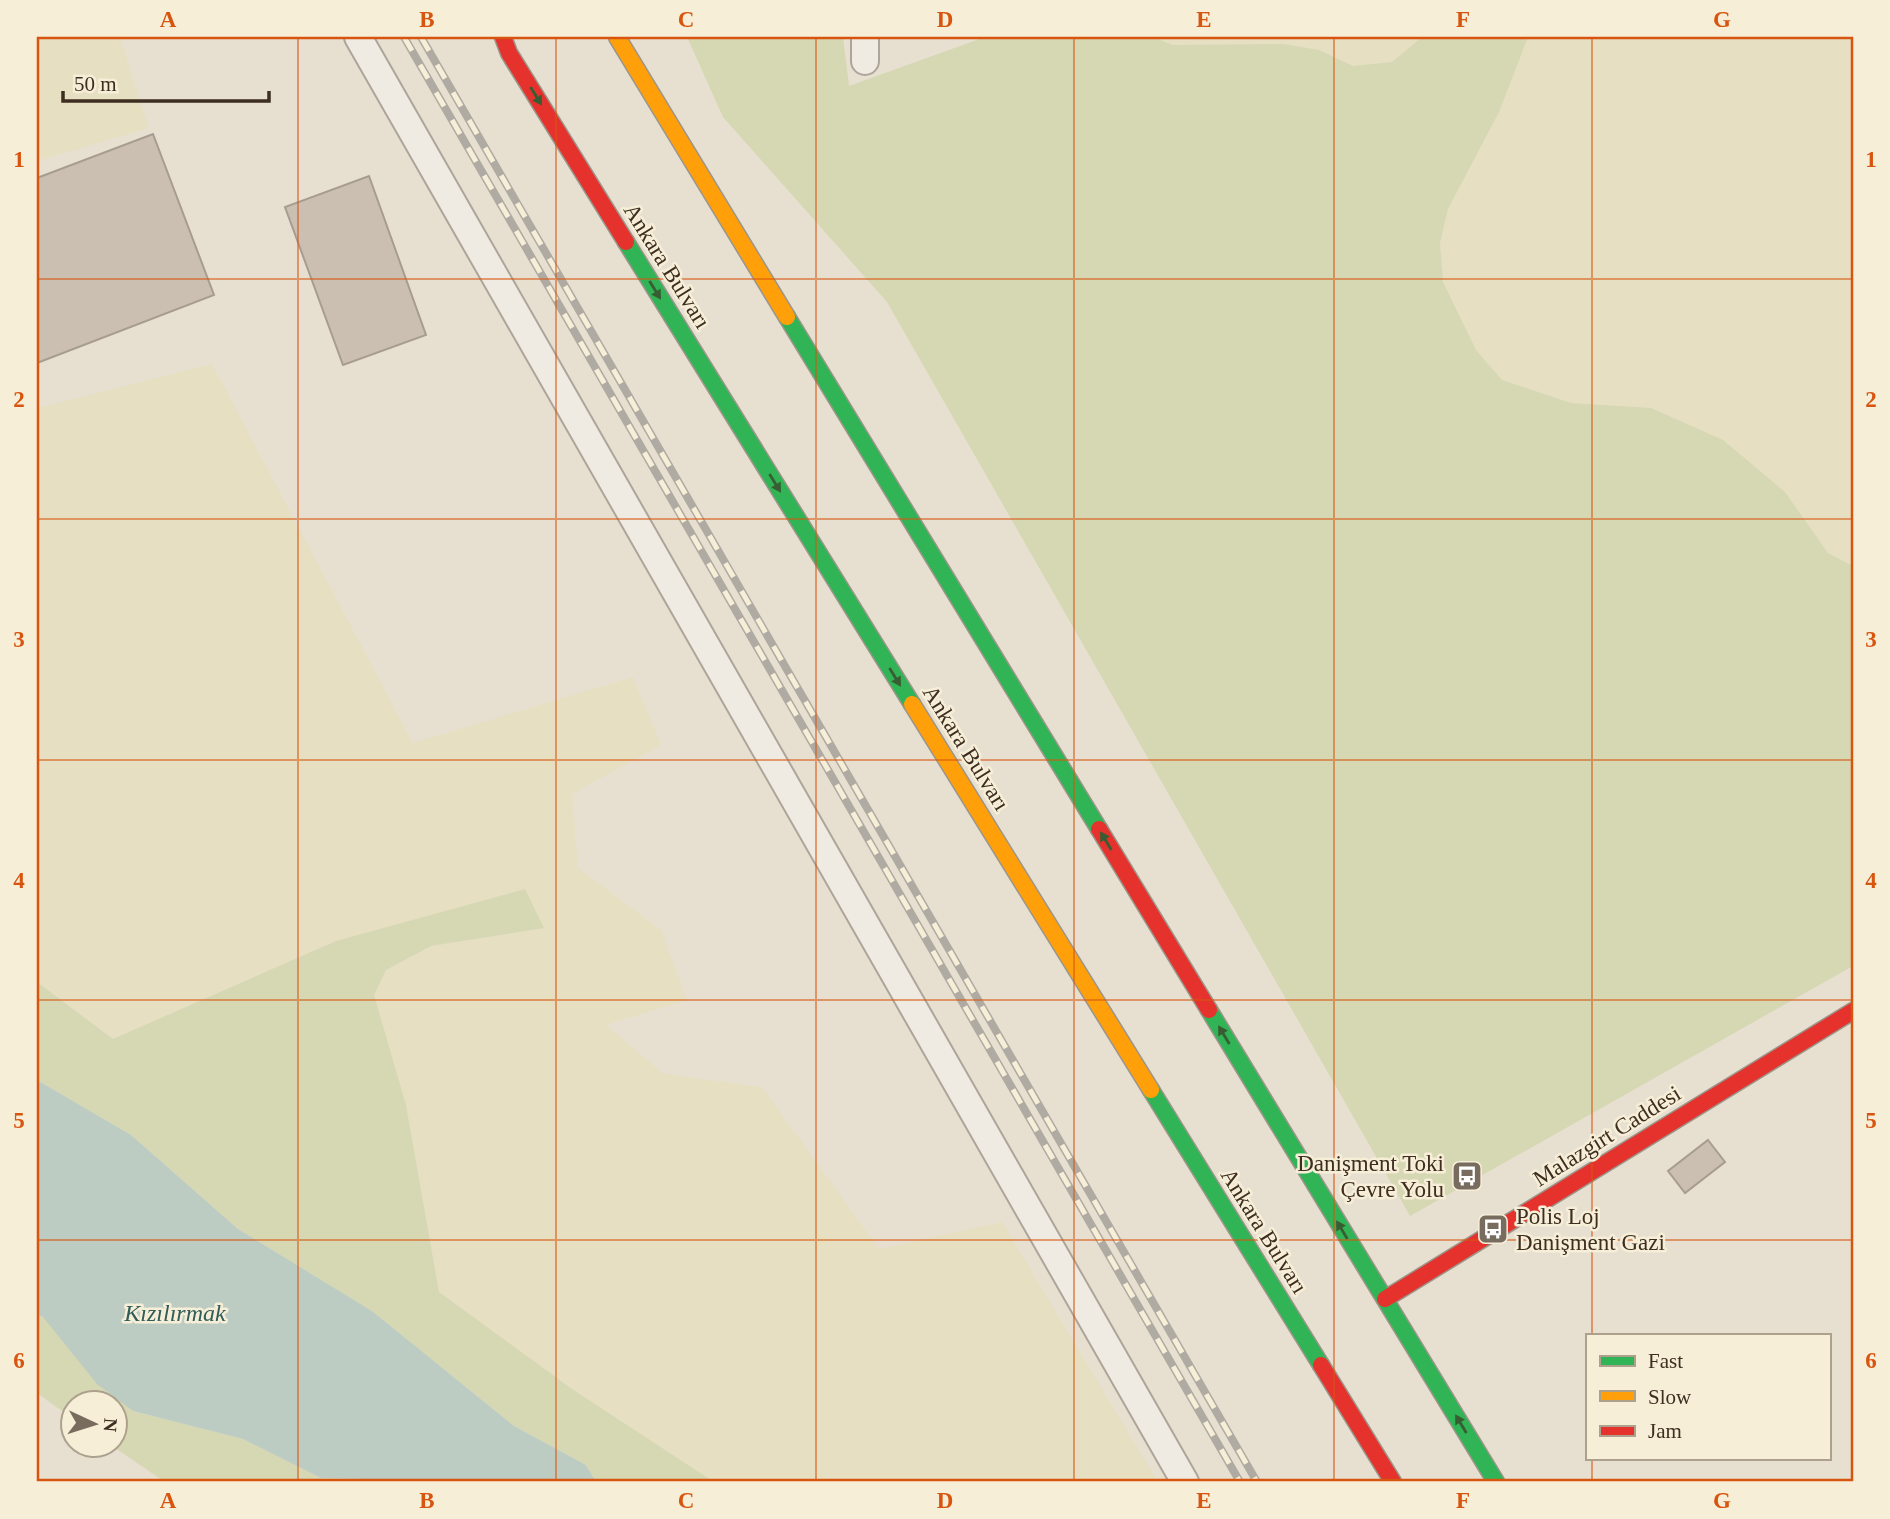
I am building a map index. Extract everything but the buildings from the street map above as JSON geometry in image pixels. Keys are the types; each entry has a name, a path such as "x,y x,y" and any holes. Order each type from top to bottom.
{"main road":[{"name":"Ankara Bulvarı","path":"503,37 509,53 1393,1482"},
{"path":"617,37 1496,1482"},
{"name":"Malazgirt Caddesi","path":"1385,1299 1853,1011"}],"street":[{"path":"358,37 1185,1482"}],"shaded area":[{"path":"37,37 120,37 149,128 37,161"},
{"path":"1153,37 1422,37 1392,62 1353,66 1319,50 1284,44 1173,45"},
{"path":"1528,37 1853,37 1853,566 1828,553 1785,492 1651,408 1571,403 1502,380 1476,350 1443,282 1440,243 1448,209 1499,112"},
{"path":"212,364 413,743 633,677 661,745 572,794 578,868 661,930 687,1000 606,1025 664,1074 762,1087 879,1249 1002,1222 1158,1482 714,1482 572,1389 439,1292 406,1105 373,995 386,970 431,946 543,928 336,941 113,1039 37,982 37,408"}],"green space":[{"path":"687,37 843,37 849,86 985,37 1153,37 1173,45 1284,44 1319,50 1353,66 1392,62 1422,37 1528,37 1499,112 1448,209 1440,243 1443,282 1476,350 1502,380 1571,403 1651,408 1723,440 1785,492 1828,553 1853,566 1853,966 1410,1216 887,302 723,117"},
{"path":"525,889 544,928 431,946 386,970 374,995 406,1105 439,1292 572,1389 714,1482 596,1482 586,1465 514,1426 372,1311 238,1229 131,1135 37,1080 37,982 113,1039 336,941"},
{"path":"37,1315 43,1317 113,1390 60,1390 60,1410 37,1393"},
{"path":"130,1408 133,1411 243,1439 321,1478 363,1479 369,1482 165,1482 130,1458"}],"water":[{"name":"Kızılırmak","path":"37,1080 131,1135 238,1229 372,1311 514,1426 586,1465 596,1482 369,1482 363,1479 321,1478 243,1439 133,1411 130,1409 130,1390 105,1390 97,1384 43,1317 37,1315"}],"railway":[{"path":"404,37 1240,1482"},
{"path":"421,37 1257,1482"}],"traffic: fast":[{"path":"626,242 912,704"},
{"path":"787,317 1099,829"},
{"path":"1209,1010 1496,1482"},
{"path":"1151,1090 1321,1365"}],"traffic: slow":[{"path":"617,37 787,317"},
{"path":"912,704 1151,1090"}],"traffic: jam":[{"path":"503,37 509,53 626,242"},
{"path":"1099,829 1209,1010"},
{"path":"1385,1299 1853,1011"},
{"path":"1321,1365 1393,1482"}],"place":[{"name":"Danişment Toki Çevre Yolu","path":"1467,1176"},
{"name":"Polis Loj Danişment Gazi","path":"1493,1229"}]}
